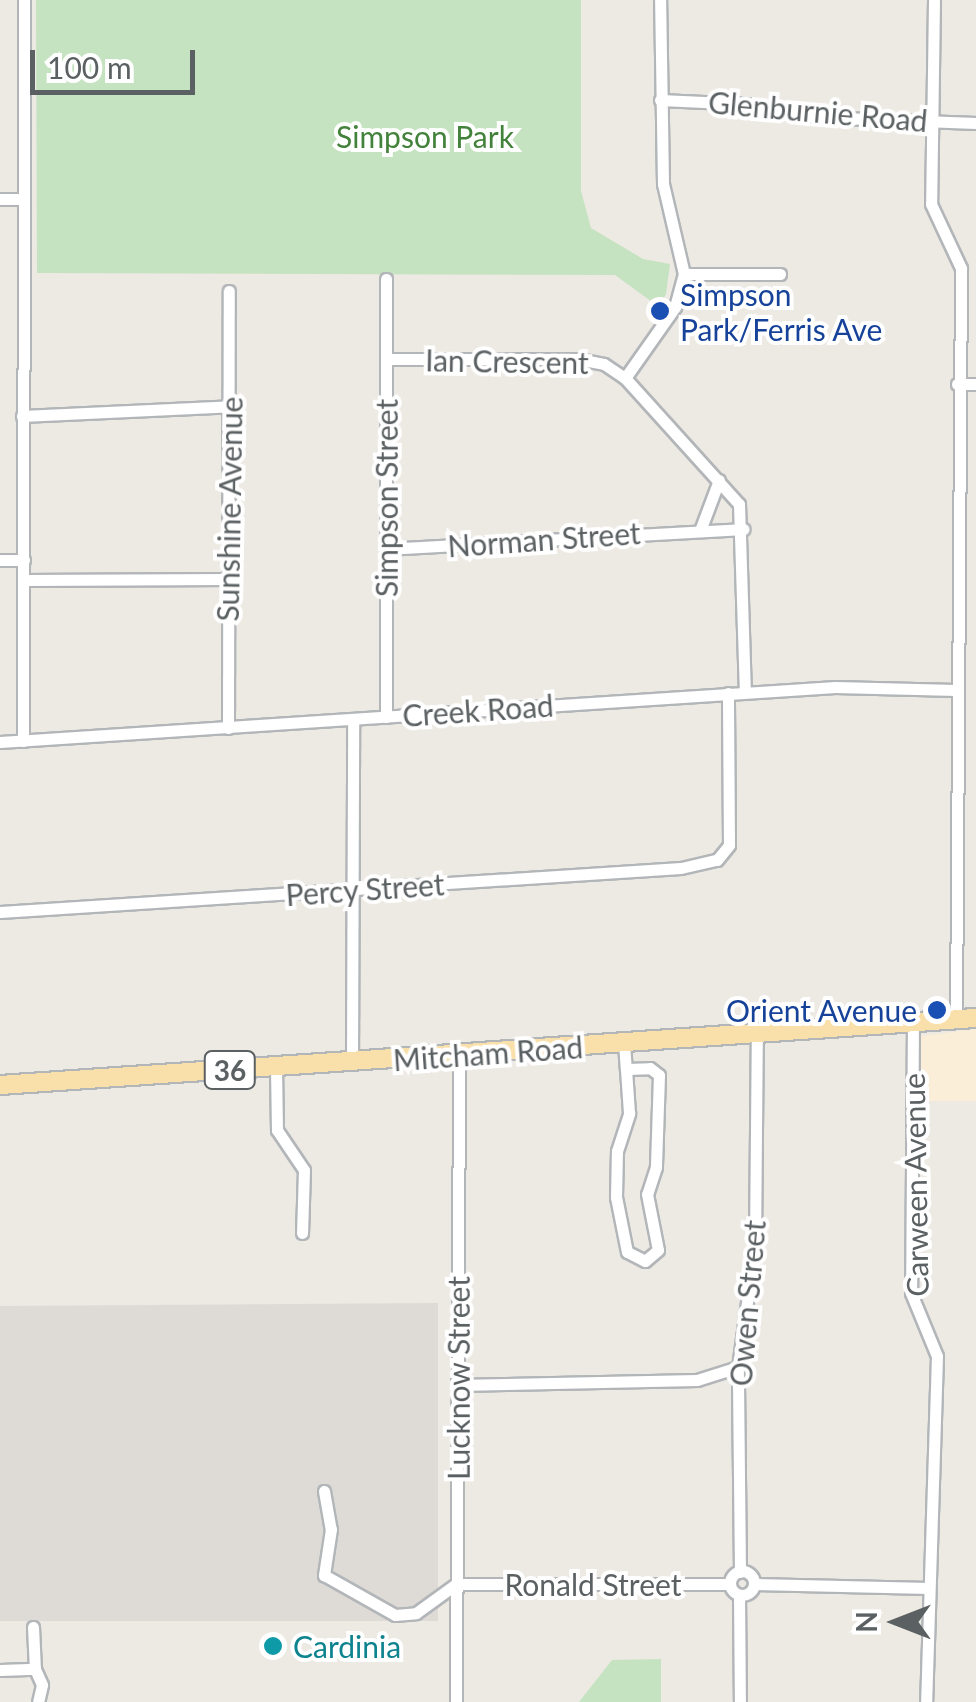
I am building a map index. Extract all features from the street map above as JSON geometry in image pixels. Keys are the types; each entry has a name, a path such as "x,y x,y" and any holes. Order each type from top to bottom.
{"main road":[{"name":"Mitcham Road","path":"0,1086 976,1018"}],"street":[{"path":"24,0 24,741"},
{"path":"625,378 674,307 684,274 663,184 660,0"},
{"path":"934,0 932,204 962,268 957,384 956,1020"},
{"name":"Glenburnie Road","path":"660,100 748,104 815,117 976,123"},
{"path":"0,198 23,199"},
{"path":"684,274 780,274"},
{"name":"Simpson Street","path":"386,279 386,716"},
{"name":"Sunshine Avenue","path":"228,728 229,291"},
{"name":"Ian Crescent","path":"386,359 578,359 604,364 625,378 739,504 744,530 745,692"},
{"path":"957,384 976,384"},
{"path":"22,416 231,406"},
{"path":"701,528 719,480"},
{"name":"Norman Street","path":"386,549 701,528 744,530"},
{"path":"0,560 24,560"},
{"path":"24,580 228,579"},
{"name":"Creek Road","path":"0,742 745,692 956,690"},
{"name":"Percy Street","path":"0,912 681,868 727,853 728,693"},
{"path":"352,1062 353,719"},
{"name":"Carween Avenue","path":"913,1022 911,1293 937,1356 926,1702"},
{"name":"Owen Street","path":"740,1572 738,1367 755,1244 757,1035"},
{"path":"624,1043 628,1113 619,1135 616,1197 626,1252 645,1260 658,1250 646,1194 656,1167 659,1075 650,1068 626,1069"},
{"name":"Lucknow Street","path":"456,1702 459,1054"},
{"path":"276,1068 277,1130 304,1170 302,1233"},
{"path":"458,1385 697,1380 738,1367"},
{"path":"324,1491 331,1529 323,1567 330,1583 394,1615 416,1613 456,1584"},
{"path":"740,1702 740,1595 730,1584 740,1572 754,1584 929,1588"},
{"name":"Ronald Street","path":"456,1584 730,1584"},
{"path":"740,1595 754,1584"},
{"path":"33,1627 35,1669 42,1685 38,1702"},
{"path":"0,1670 35,1669"}],"shaded area":[{"path":"976,1029 976,1101 918,1101 920,1036"},
{"path":"438,1303 438,1621 0,1621 0,1306"}],"green space":[{"name":"Simpson Park","path":"36,0 581,0 581,191 591,228 643,259 670,264 666,294 659,307 615,275 37,273"},
{"path":"661,1659 661,1702 579,1702 612,1660"}],"place":[{"name":"Simpson Park/Ferris Ave","path":"660,311"},
{"name":"Orient Avenue","path":"937,1010"},
{"name":"Cardinia","path":"273,1646"}]}
